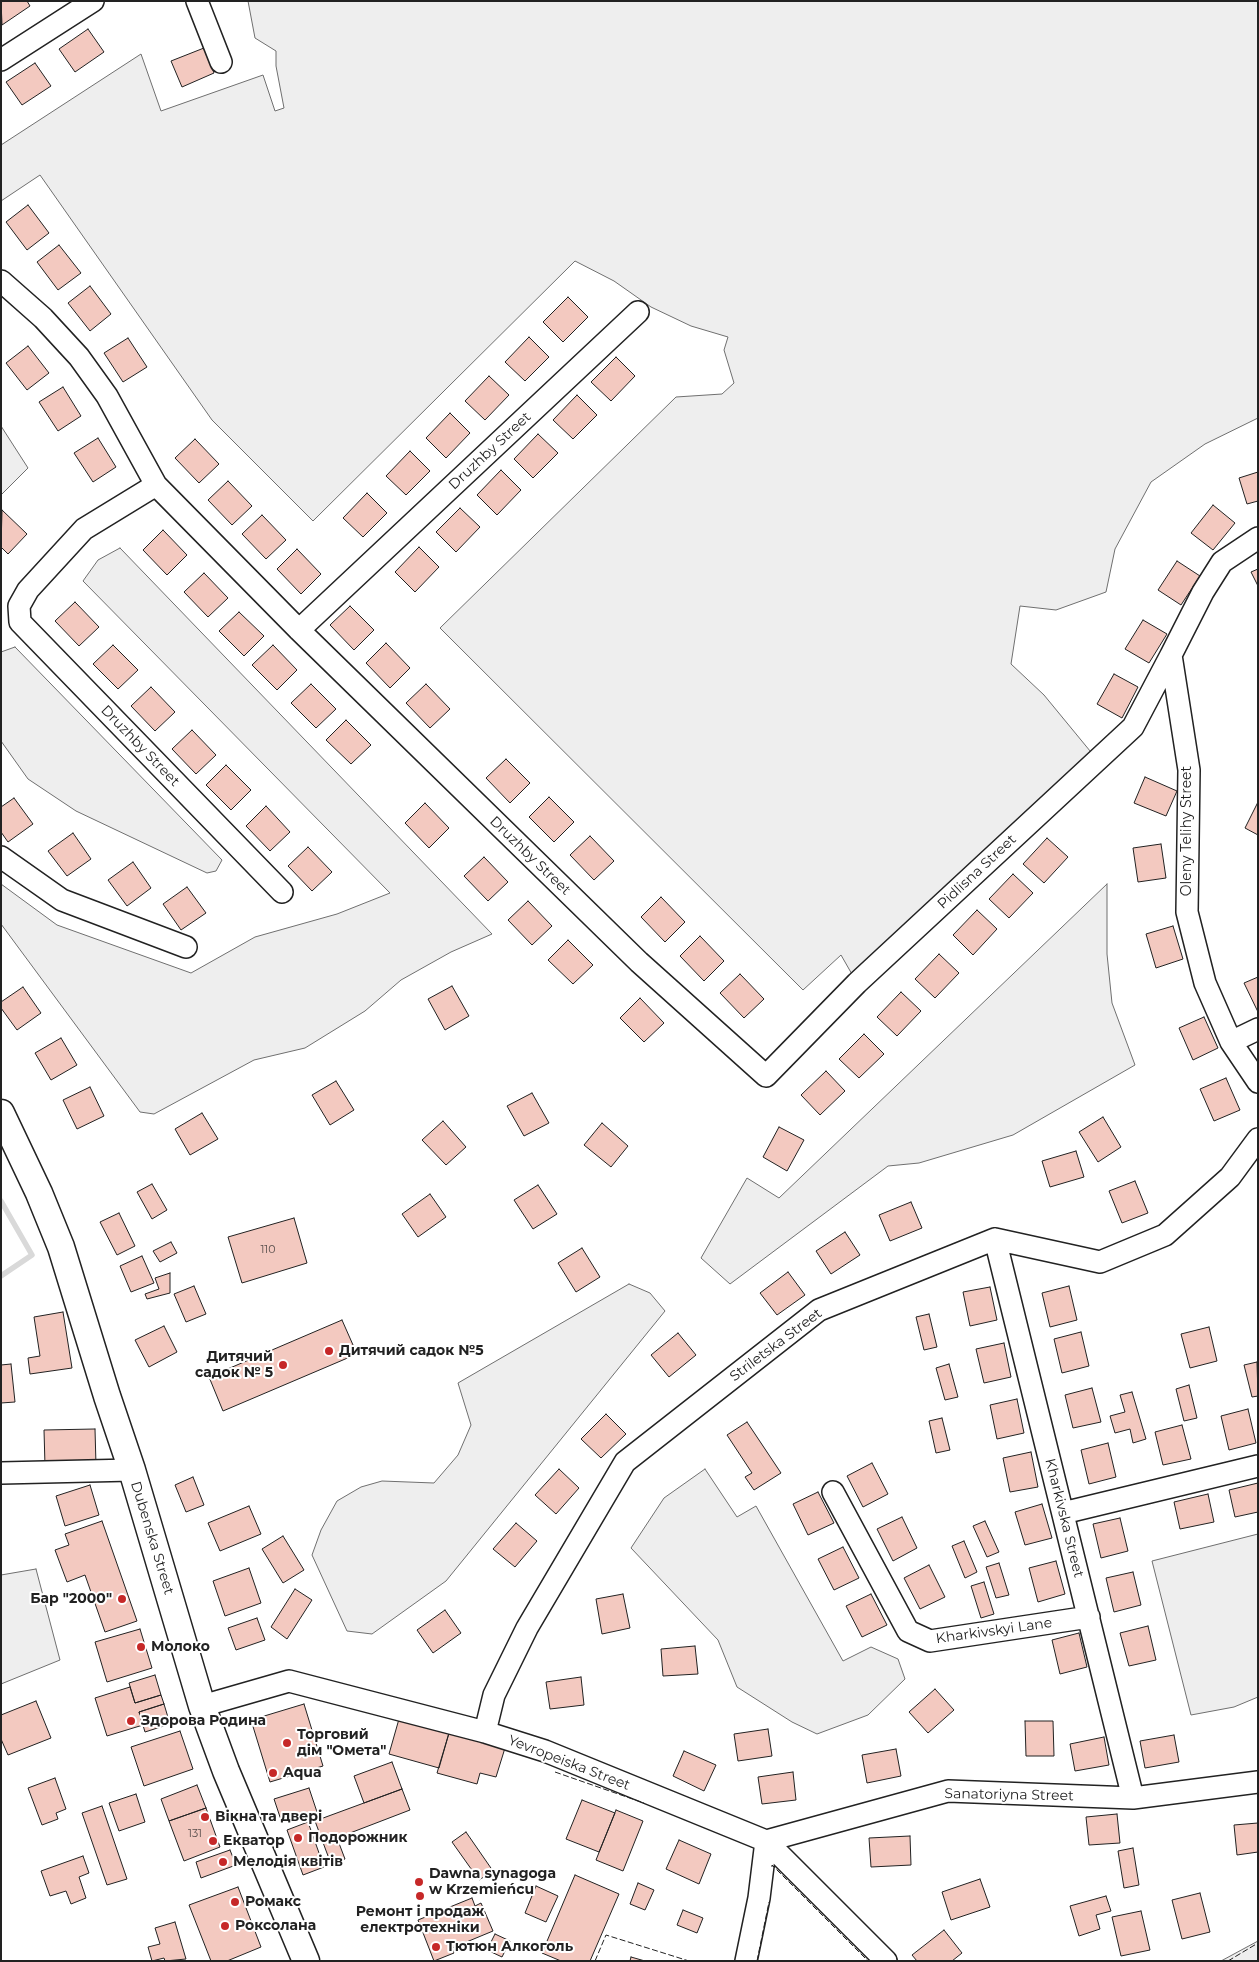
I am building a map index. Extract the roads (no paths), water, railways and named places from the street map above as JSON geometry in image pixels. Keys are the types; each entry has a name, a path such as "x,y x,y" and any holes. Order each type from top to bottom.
{"main road":[{"name":"Dubenska Street","path":"3,1121 61,1247 132,1470 202,1706 226,1771 306,1961"}],"street":[{"path":"1,60 93,1"},
{"path":"197,1 221,62"},
{"name":"Druzhby Street","path":"1,280 43,318 79,357 107,396 156,486 299,630 639,962 766,1076"},
{"name":"Druzhby Street","path":"299,630 638,312"},
{"name":"Druzhby Street","path":"156,486 84,529 28,590 10,626 282,892"},
{"path":"1171,656 1203,592 1222,562 1258,538"},
{"name":"Oleny Telihy Street","path":"1171,656 1189,770 1187,912 1205,983 1231,1042 1258,1082"},
{"name":"Pidlisna Street","path":"766,1076 857,983 1133,727 1171,656"},
{"path":"1,856 62,900 186,947"},
{"path":"1231,1042 1258,1029"},
{"path":"995,1238 1100,1262 1166,1235 1230,1177 1258,1139"},
{"name":"Kharkivska Street","path":"995,1238 1133,1798"},
{"name":"Striletska Street","path":"485,1732 494,1695 527,1628 625,1462 819,1310 995,1238"},
{"path":"1063,1513 1258,1466"},
{"path":"1,1473 132,1470"},
{"name":"Kharkivskyi Lane","path":"833,1492 908,1631 930,1640 1088,1617"},
{"name":"Yevropeiska Street","path":"202,1706 289,1681 485,1732 545,1751 766,1841 886,1961"},
{"name":"Sanatoriyna Street","path":"766,1841 948,1791 1133,1798 1258,1782"},
{"path":"746,1961 759,1898 766,1841"}],"waterway":[{"path":"1,1201 32,1255 1,1276"}],"place":[{"name":"Дитячий садок №5","path":"329,1351"},
{"name":"Дитячий садок № 5","path":"283,1365"},
{"name":"Бар \"2000\"","path":"122,1599"},
{"name":"Молоко","path":"141,1647"},
{"name":"Здорова Родина","path":"131,1721"},
{"name":"Торговий дім \"Омета\"","path":"287,1743"},
{"name":"Aqua","path":"273,1773"},
{"name":"Вікна та двері","path":"205,1817"},
{"name":"Подорожник","path":"298,1838"},
{"name":"Екватор","path":"213,1841"},
{"name":"Мелодія квітів","path":"223,1862"},
{"name":"Dawna synagoga w Krzemieńcu","path":"419,1882"},
{"name":"Ремонт і продаж електротехніки","path":"420,1896"},
{"name":"Ромакс","path":"235,1902"},
{"name":"Роксолана","path":"225,1926"},
{"name":"Тютюн Алкоголь","path":"436,1947"}]}
